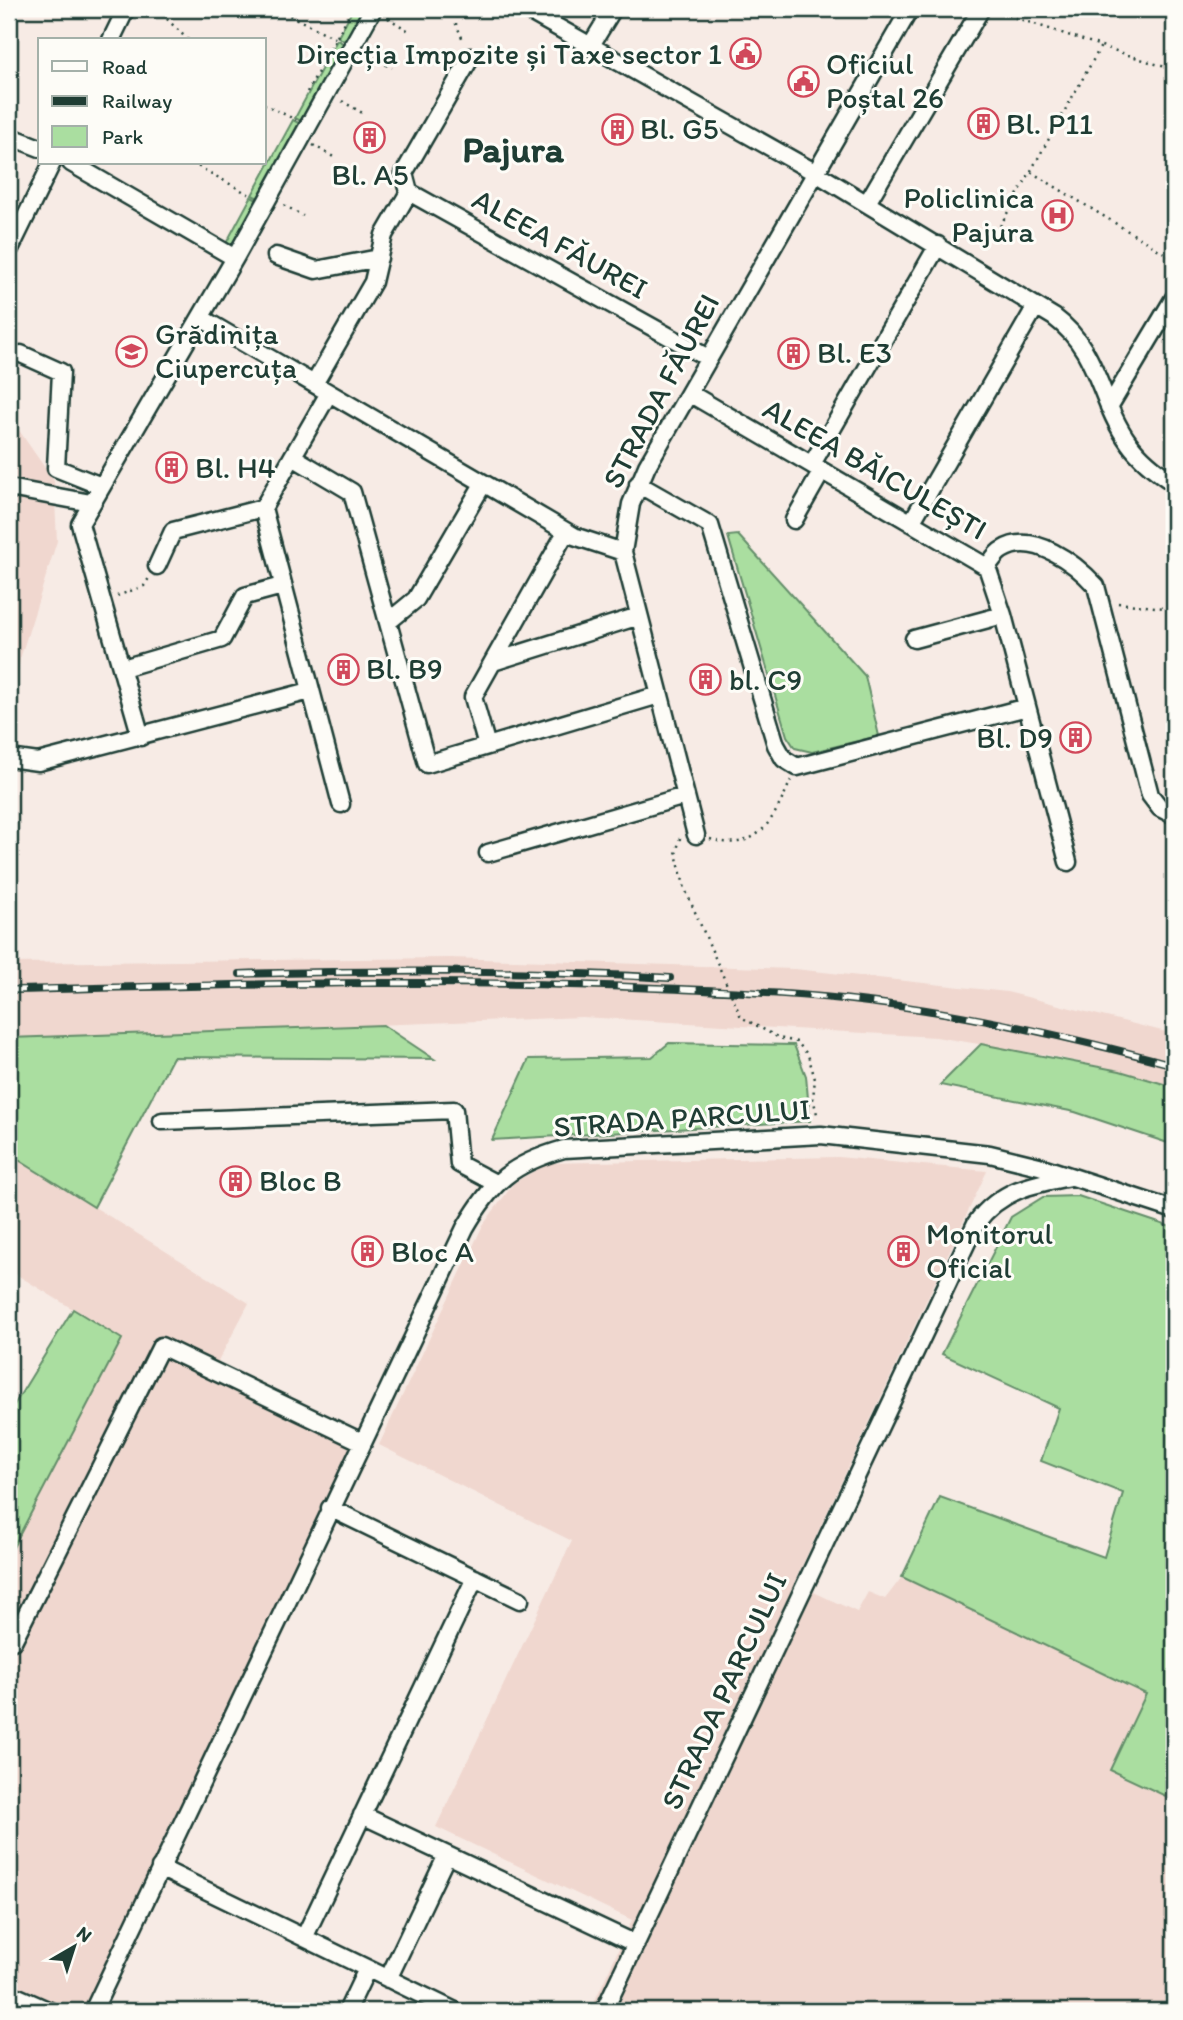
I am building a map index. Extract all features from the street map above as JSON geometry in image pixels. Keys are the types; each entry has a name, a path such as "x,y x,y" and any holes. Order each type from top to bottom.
{"street":[{"path":"112,38 126,9"},
{"path":"141,737 80,524 235,258 373,9"},
{"path":"525,9 816,173 1036,306 1079,339 1119,429 1138,455 1174,483"},
{"path":"591,45 612,9"},
{"name":"STRADA FĂUREI","path":"696,835 623,552 627,519 638,484 708,358 911,9"},
{"path":"867,203 981,9"},
{"path":"314,384 373,282 384,236 409,192 404,173 471,57"},
{"path":"9,136 38,147"},
{"path":"10,249 52,164"},
{"path":"73,164 235,258"},
{"name":"ALEEA FĂUREI","path":"409,192 708,358"},
{"path":"794,520 817,467 938,245"},
{"path":"276,256 316,270 379,258"},
{"path":"1109,407 1174,298"},
{"path":"911,523 1036,306"},
{"path":"201,317 566,532 623,552"},
{"path":"22,354 61,372 56,468 102,486"},
{"path":"329,393 263,508 341,804"},
{"name":"ALEEA BĂICULEȘTI","path":"689,393 987,567 1003,615 1068,862"},
{"path":"293,457 352,492 427,764 659,695"},
{"path":"388,622 416,599 483,484"},
{"path":"638,484 710,525 776,745 784,759 797,767 1027,707"},
{"path":"9,488 91,503"},
{"path":"157,566 173,531 263,508"},
{"path":"487,746 473,696 566,532"},
{"path":"987,567 1002,550 1025,544 1048,550 1085,574 1096,586 1150,795 1160,808 1174,816"},
{"path":"123,668 222,639 245,596 282,586"},
{"path":"914,639 1003,615"},
{"path":"493,662 639,616"},
{"path":"9,758 38,762 310,691"},
{"path":"488,853 685,796"},
{"path":"162,1121 454,1110 459,1164 495,1183"},
{"name":"STRADA PARCULUI","path":"93,2011 465,1227 495,1183 525,1161 564,1149 821,1135 990,1154 1074,1177 1174,1210"},
{"name":"STRADA PARCULUI","path":"604,2011 976,1223 994,1202 1007,1193 1074,1177"},
{"path":"13,1642 161,1346 362,1443"},
{"path":"330,1508 520,1600"},
{"path":"303,1938 475,1578"},
{"path":"362,1815 636,1944"},
{"path":"388,1979 447,1855"},
{"path":"160,1868 455,2011"},
{"path":"347,2011 367,1969"},
{"path":"9,1993 50,2011"}],"path":[{"path":"157,9 186,38"},
{"path":"277,9 392,68"},
{"path":"373,9 409,31"},
{"path":"457,9 456,24 471,57"},
{"path":"988,9 1174,71"},
{"path":"1000,226 1101,46"},
{"path":"327,93 364,114"},
{"path":"266,105 305,132 337,159"},
{"path":"194,164 303,216"},
{"path":"1031,172 1174,259"},
{"path":"103,599 129,593 144,586 157,566"},
{"path":"1100,601 1174,609"},
{"path":"797,767 774,818 763,830 743,843 725,844 696,835 681,836 676,854 685,889 741,1017 779,1038 797,1042 808,1055 821,1135"}],"shaded area":[{"path":"9,425 16,426 54,481 57,541 20,659 9,734"},
{"path":"450,958 795,969 1007,992 1174,1034 1174,1087 1120,1071 1052,1056 936,1037 582,1017 9,1039 9,963"},
{"path":"9,1154 249,1303 213,1371 362,1442 92,2011 50,2011 9,1993 9,1555 122,1339 9,1270"},
{"path":"838,1157 987,1171 794,1583 857,1612 868,1592 885,1599 902,1577 1146,1694 1111,1769 1174,1800 1174,2011 590,2011 632,1920 436,1827 572,1541 379,1445 483,1225 514,1183 548,1163"}],"green space":[{"path":"353,9 371,9 351,45 338,37"},
{"path":"337,40 350,47 307,124 295,118"},
{"path":"293,120 306,127 265,201 252,195"},
{"path":"251,197 264,203 235,256 223,249"},
{"path":"738,535 865,676 879,736 812,752 795,748 787,736 728,536"},
{"path":"383,1025 434,1059 173,1057 94,1207 9,1154 9,1038"},
{"path":"669,1043 794,1045 806,1076 810,1121 492,1140 529,1059 652,1057"},
{"path":"981,1044 1120,1071 1174,1087 1174,1145 1075,1112 940,1085"},
{"path":"1078,1196 1174,1228 1174,1800 1110,1770 1146,1694 902,1577 940,1497 1104,1557 1123,1493 1041,1461 1059,1408 942,1354 1011,1217 1043,1197"},
{"path":"73,1309 122,1339 9,1555 9,1403 14,1405"}],"railway":[{"path":"240,974 563,973 670,978"},
{"path":"9,990 495,983 789,994 907,1007 984,1020 1174,1065"}],"place":[{"name":"Direcția Impozite și Taxe sector 1","path":"745,54"},
{"name":"Oficiul Poștal 26","path":"803,81"},
{"name":"Bl. P11","path":"983,124"},
{"name":"Bl. G5","path":"617,129"},
{"name":"Bl. A5","path":"370,137"},
{"name":"Policlinica Pajura","path":"1057,215"},
{"name":"Grădinița Ciupercuța","path":"132,351"},
{"name":"Bl. E3","path":"794,353"},
{"name":"Bl. H4","path":"172,468"},
{"name":"Bl. B9","path":"343,669"},
{"name":"bl. C9","path":"706,680"},
{"name":"Bl. D9","path":"1076,738"},
{"name":"Bloc B","path":"236,1181"},
{"name":"Monitorul Oficial","path":"903,1251"},
{"name":"Bloc A","path":"368,1252"}],"district":[{"name":"Pajura","path":"513,149"}]}
